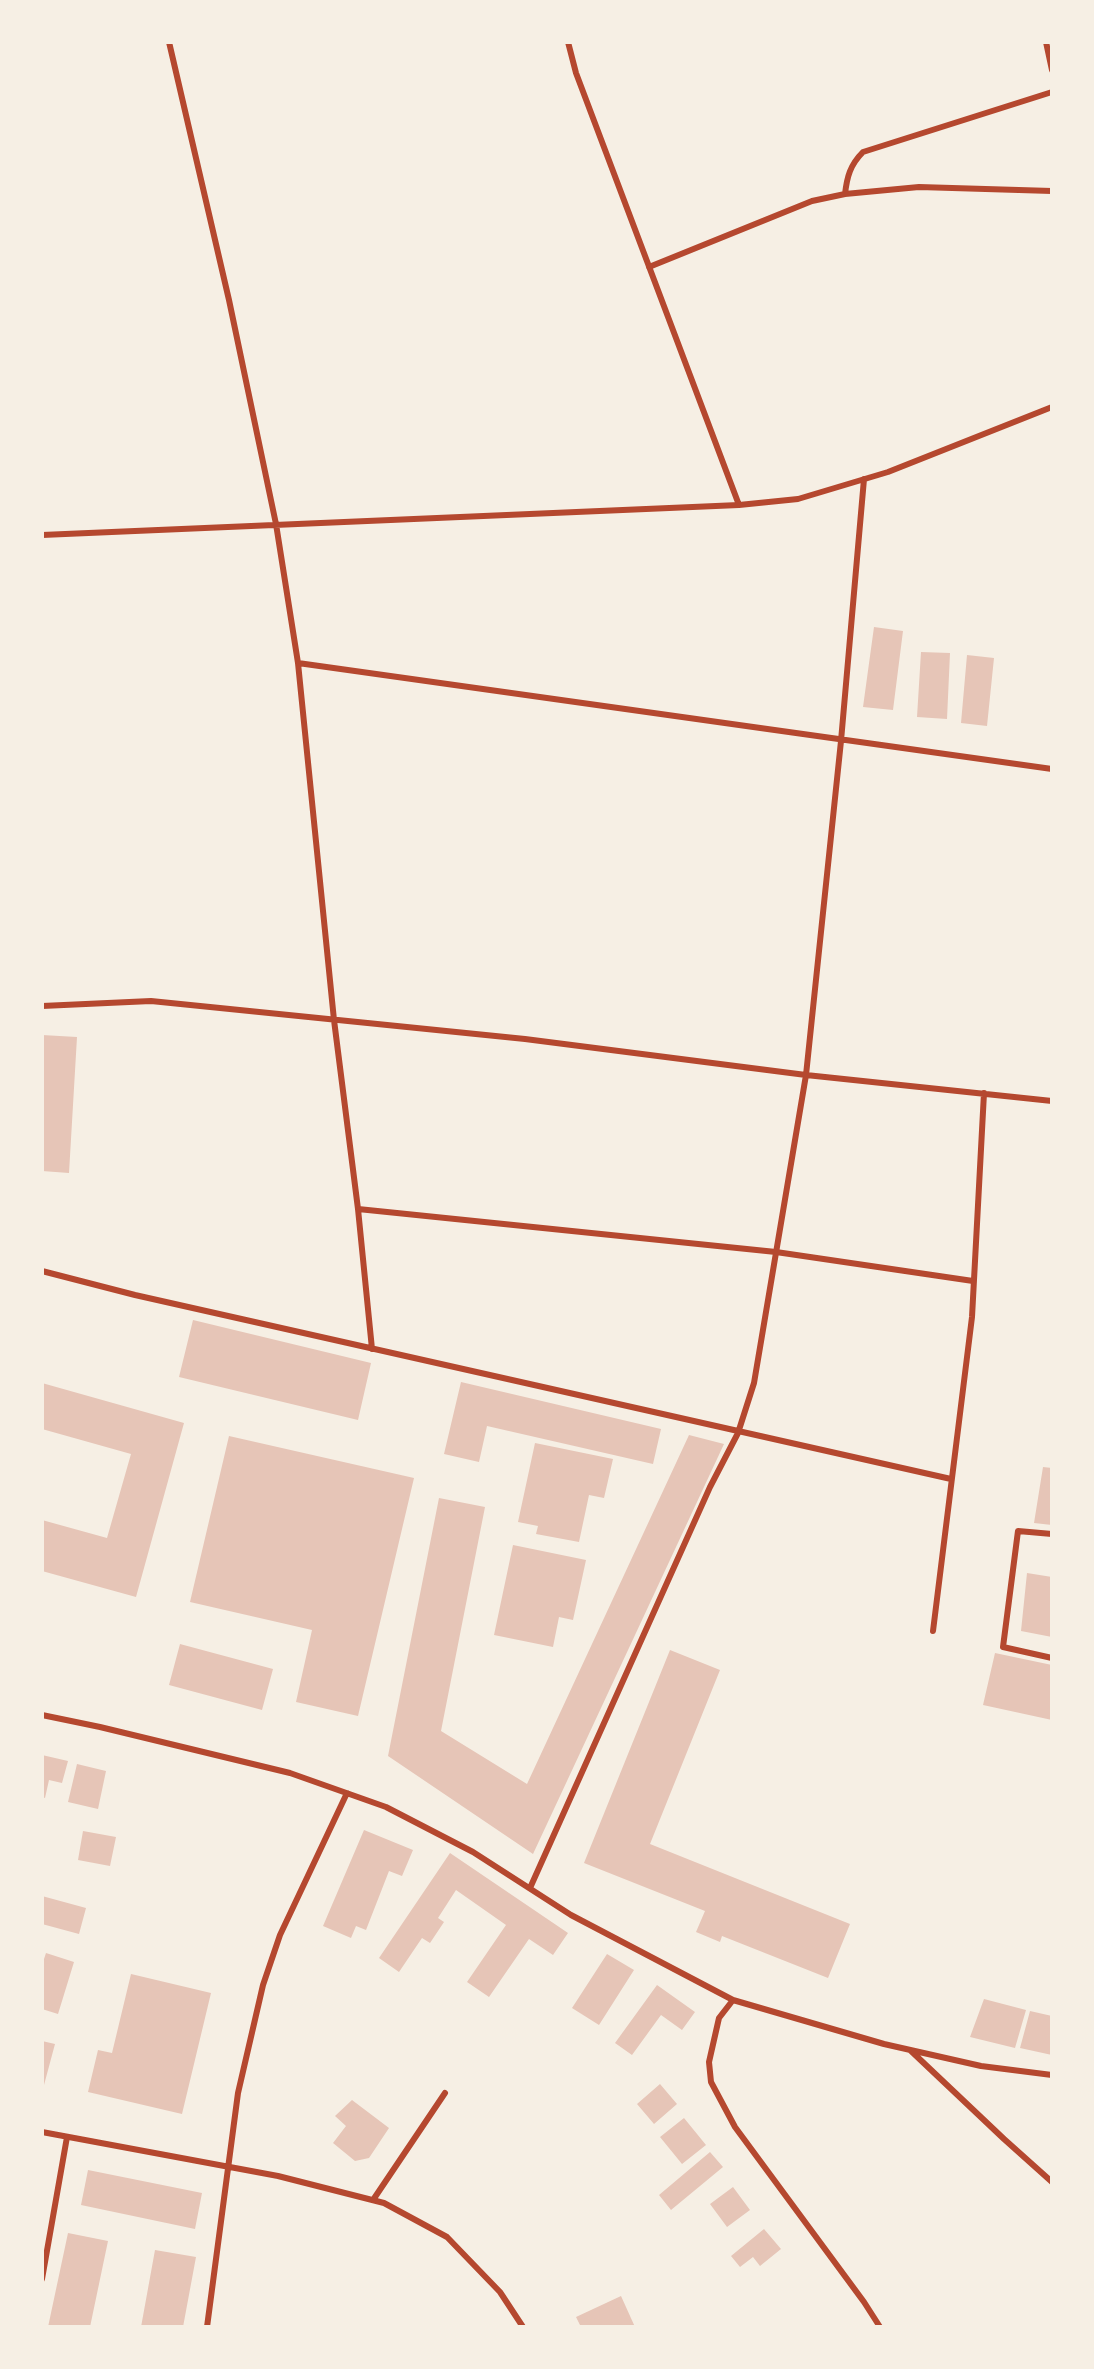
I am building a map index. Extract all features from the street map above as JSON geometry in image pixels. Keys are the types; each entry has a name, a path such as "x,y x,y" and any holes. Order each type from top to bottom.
{"street":[{"path":"169,42 229,300 276,524 298,663 334,1020 358,1209 372,1349"},
{"path":"568,42 576,73 739,505"},
{"path":"1046,42 1052,70"},
{"path":"845,194 847,176 853,162 863,152 1052,92"},
{"path":"649,267 812,201 845,194 919,187 1052,191"},
{"path":"42,535 739,505 798,499 888,471 1052,407"},
{"path":"530,1888 710,1487 738,1432 754,1383 806,1075 841,741 864,479"},
{"path":"298,663 1052,769"},
{"path":"42,1006 151,1001 525,1039 806,1075 1052,1101"},
{"path":"933,1631 972,1317 984,1093"},
{"path":"358,1209 777,1252 973,1281"},
{"path":"42,1271 135,1295 951,1479"},
{"path":"1052,1534 1018,1531 1003,1647 1052,1658"},
{"path":"42,1715 290,1773 396,1812 473,1852 571,1914 733,2000 909,2050 981,2066 1052,2075"},
{"path":"207,2327 238,2093 263,1985 280,1935 347,1793"},
{"path":"733,2000 719,2018 709,2062 711,2082 718,2098 735,2127 880,2327"},
{"path":"909,2050 1052,2182"},
{"path":"373,2200 445,2093"},
{"path":"42,2132 278,2176 384,2203 447,2237 500,2292 523,2327"},
{"path":"42,2279 67,2137"}],"building":[{"path":"874,627 903,631 893,710 863,707"},
{"path":"921,652 950,653 947,719 917,717"},
{"path":"967,655 994,658 987,726 961,723"},
{"path":"42,1035 77,1037 69,1173 42,1171"},
{"path":"193,1320 371,1363 358,1420 179,1377"},
{"path":"461,1382 661,1429 653,1464 487,1426 479,1462 444,1454"},
{"path":"42,1383 184,1423 136,1597 42,1571 42,1520 107,1538 131,1454 42,1429"},
{"path":"689,1435 724,1444 533,1854 388,1756 439,1498 485,1507 441,1731 527,1784"},
{"path":"229,1436 414,1478 358,1716 296,1702 312,1630 190,1602"},
{"path":"535,1443 613,1459 604,1498 589,1495 579,1542 536,1534 538,1526 518,1522"},
{"path":"1043,1467 1052,1468 1052,1525 1034,1523"},
{"path":"513,1545 586,1560 573,1620 559,1617 553,1647 494,1635"},
{"path":"1027,1573 1052,1577 1052,1637 1021,1631"},
{"path":"180,1644 273,1669 262,1710 169,1685"},
{"path":"670,1650 720,1670 650,1844 850,1924 828,1978 722,1936 720,1942 696,1932 705,1911 584,1863"},
{"path":"995,1653 1052,1665 1052,1720 983,1705"},
{"path":"42,1755 68,1761 62,1783 49,1780 45,1798 42,1797"},
{"path":"77,1764 106,1771 98,1809 68,1802"},
{"path":"364,1830 413,1850 402,1876 389,1871 366,1930 356,1926 351,1938 323,1926"},
{"path":"83,1831 116,1837 110,1866 78,1860"},
{"path":"450,1853 568,1933 553,1955 529,1939 489,1997 467,1982 506,1925 456,1890 438,1918 444,1922 430,1943 422,1938 399,1972 379,1958"},
{"path":"42,1896 86,1908 79,1934 42,1924"},
{"path":"46,1953 74,1962 58,2014 42,2009 42,1965"},
{"path":"607,1954 634,1970 599,2025 572,2008"},
{"path":"131,1974 211,1993 182,2114 88,2092 98,2050 112,2053"},
{"path":"657,1985 695,2012 682,2030 661,2015 632,2055 615,2043"},
{"path":"984,1999 1026,2010 1015,2048 970,2037"},
{"path":"1030,2011 1052,2016 1052,2055 1020,2048"},
{"path":"42,2041 55,2044 44,2085 42,2085"},
{"path":"660,2084 677,2104 654,2124 637,2104"},
{"path":"352,2100 389,2128 369,2158 355,2161 333,2143 346,2126 335,2116"},
{"path":"684,2118 706,2145 682,2164 660,2137"},
{"path":"710,2152 723,2167 671,2210 659,2195"},
{"path":"88,2170 202,2193 195,2229 81,2205"},
{"path":"733,2187 750,2210 727,2227 710,2204"},
{"path":"764,2229 781,2249 760,2266 753,2257 740,2267 731,2256"},
{"path":"68,2233 108,2241 90,2327 48,2327"},
{"path":"155,2250 196,2257 183,2327 141,2327"},
{"path":"621,2296 635,2327 581,2327 576,2317"}]}
